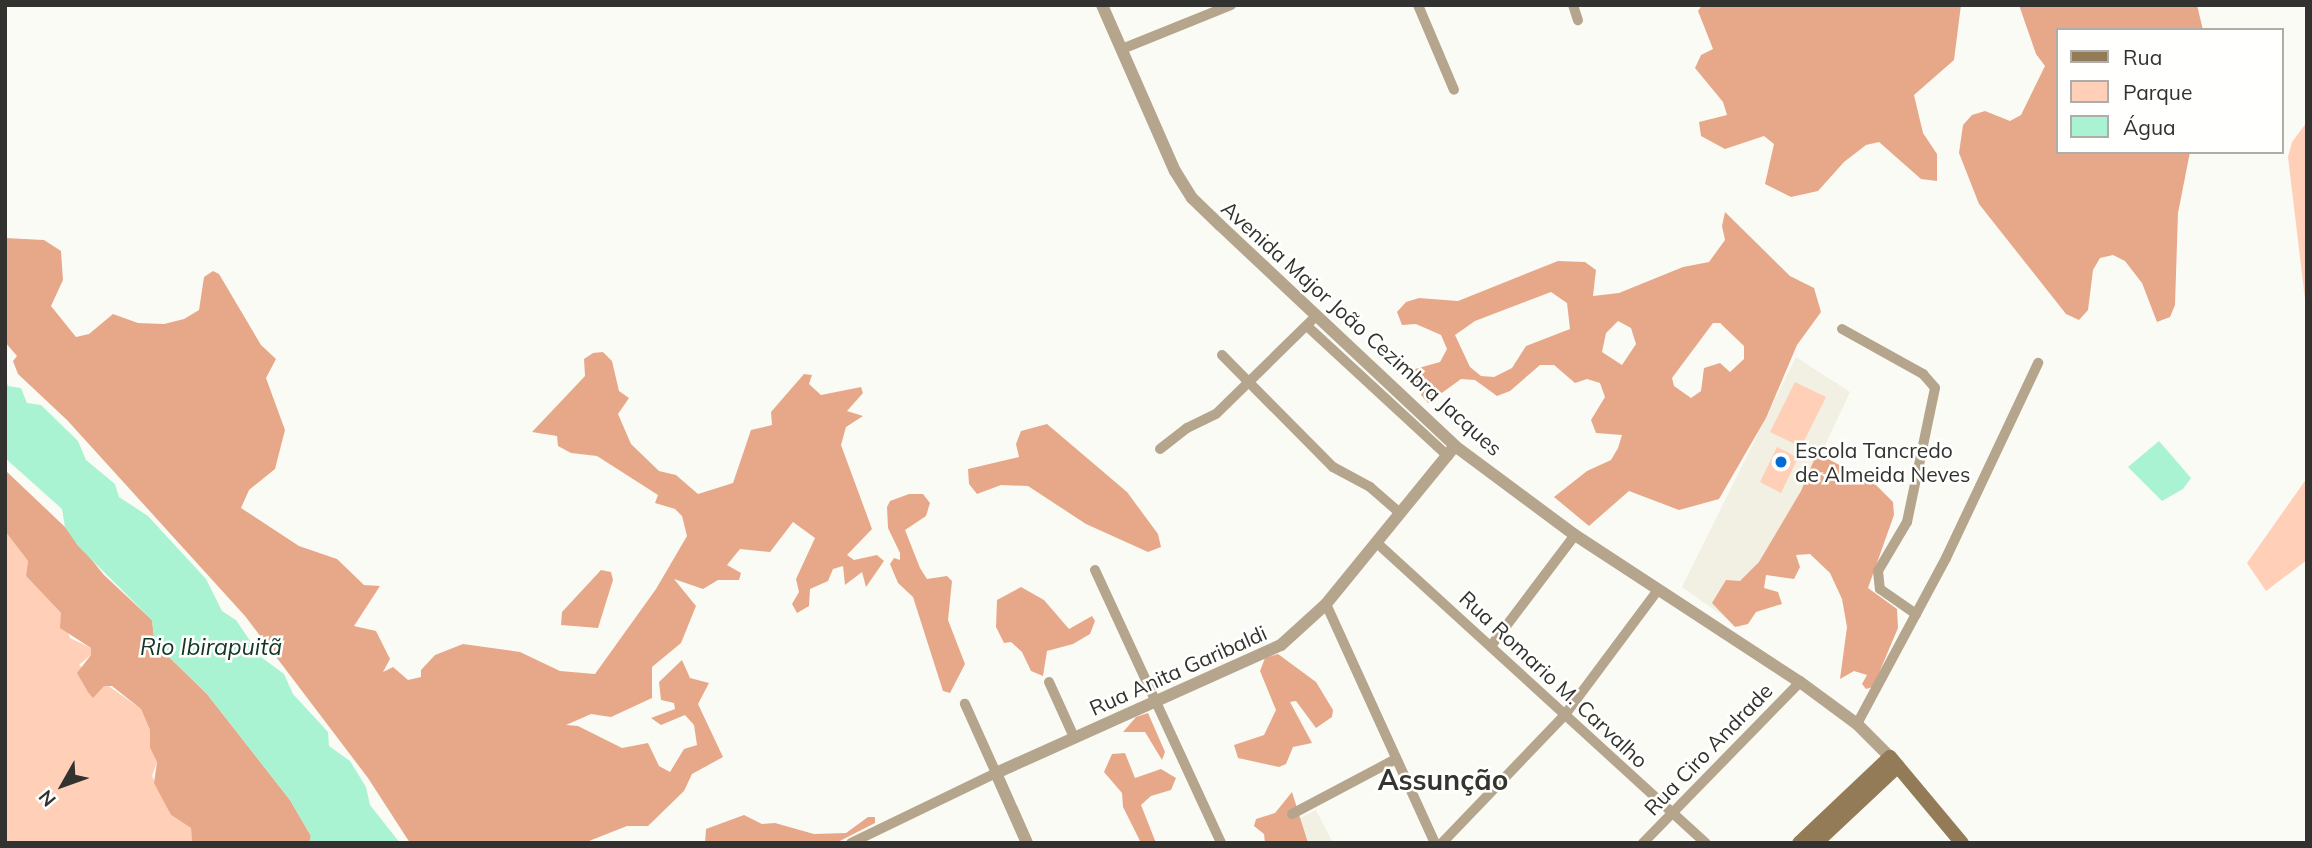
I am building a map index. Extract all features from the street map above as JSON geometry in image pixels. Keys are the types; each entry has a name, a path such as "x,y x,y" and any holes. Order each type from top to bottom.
{"main road":[{"path":"1799,843 1841,812 1894,762 1963,842"},
{"path":"1816,843 1841,812"}],"street":[{"name":"Avenida Major João Cezimbra Jacques","path":"1102,5 1175,170 1192,198 1311,321 1451,451 1800,682 1857,724 1894,762"},
{"path":"1122,49 1231,5"},
{"path":"1419,5 1454,90"},
{"path":"1573,5 1578,20"},
{"path":"1160,449 1187,428 1216,414 1311,321"},
{"path":"1842,330 1923,374 1935,388 1907,522 1878,571 1880,589 1916,614"},
{"path":"1222,355 1333,467 1370,487 1400,513"},
{"path":"1857,724 1916,614 2038,363"},
{"name":"Rua Anita Garibaldi","path":"851,843 1074,737 1281,645 1326,604 1451,451"},
{"path":"1491,646 1575,534"},
{"name":"Rua Romario M. Carvalho","path":"1377,543 1704,843"},
{"path":"1095,570 1221,843"},
{"path":"1442,843 1564,716 1658,590"},
{"path":"1326,604 1435,843"},
{"path":"1049,682 1074,737"},
{"name":"Rua Ciro Andrade","path":"1643,843 1800,682"},
{"path":"965,704 1027,843"},
{"path":"1292,814 1396,759"}],"shaded area":[{"path":"1702,5 1961,5 1954,60 1914,95 1923,133 1937,154 1937,181 1921,179 1879,142 1866,145 1844,162 1818,191 1791,197 1765,184 1774,144 1764,136 1725,149 1701,136 1699,122 1727,115 1723,102 1695,68 1701,55 1713,49 1698,11"},
{"path":"2019,5 2197,5 2203,28 2056,28 2056,154 2190,154 2178,213 2175,305 2170,317 2157,322 2142,283 2125,261 2113,255 2100,258 2093,270 2088,310 2079,320 2066,314 1979,204 1959,153 1963,125 1972,115 1985,111 2010,121 2021,115 2045,66 2036,54"},
{"path":"1725,212 1790,276 1814,288 1821,312 1797,345 1766,418 1719,499 1679,510 1629,491 1589,526 1554,497 1587,471 1611,460 1618,448 1622,435 1596,433 1591,420 1605,397 1600,383 1587,379 1575,383 1554,365 1540,365 1510,391 1497,396 1475,380 1461,379 1428,403 1410,382 1415,369 1440,362 1447,349 1441,335 1416,324 1402,325 1397,312 1406,302 1419,298 1458,301 1558,261 1585,262 1596,270 1593,296 1619,293 1683,267 1709,262 1725,240 1722,226","holes":["1551,292 1567,303 1570,329 1526,346 1512,368 1494,377 1481,376 1470,367 1455,335 1475,321","1618,321 1631,328 1636,344 1622,365 1602,352 1606,333","1713,323 1720,323 1744,346 1744,359 1730,372 1720,363 1704,368 1701,391 1691,398 1674,386 1672,378"]},
{"path":"5,238 44,240 61,251 63,280 51,306 76,337 89,334 113,314 138,323 164,324 184,319 199,310 204,277 213,271 219,274 261,345 276,359 266,378 285,430 275,469 249,490 241,508 299,546 337,559 364,585 380,586 354,626 376,631 390,659 383,672 393,667 408,680 421,677 421,670 435,655 463,644 520,652 560,671 595,674 656,589 687,536 682,516 675,509 655,503 658,495 597,456 571,453 558,446 557,436 532,432 585,376 584,359 593,353 603,352 612,361 619,391 629,398 618,414 631,444 659,471 676,475 698,494 733,483 751,430 772,425 771,412 804,374 812,375 809,384 821,395 861,387 863,393 847,411 863,416 846,427 841,445 872,529 847,555 854,560 877,555 884,561 866,587 862,572 845,585 843,566 833,569 828,581 810,589 809,606 797,613 792,604 799,592 796,579 815,538 793,522 770,552 740,549 727,565 741,573 739,580 718,580 703,589 674,579 696,606 681,643 652,667 652,698 611,717 591,714 566,725 578,726 622,748 648,743 659,766 670,772 684,749 697,745 694,725 685,715 661,725 651,718 675,709 674,703 661,700 659,682 682,660 690,678 709,683 698,704 723,757 692,774 684,791 648,826 627,826 584,843 410,843 368,778 245,616 67,420 18,374 13,361 17,356 5,342"},
{"name":"Escola Tancredo de Almeida Neves","path":"1796,357 1850,392 1740,628 1682,587"},
{"path":"1047,424 1127,492 1158,534 1161,547 1148,552 1086,524 1028,486 1001,485 977,494 969,484 968,469 1019,457 1016,444 1021,431"},
{"path":"1817,453 1875,484 1893,502 1894,515 1868,588 1897,609 1898,628 1873,687 1866,689 1862,684 1867,675 1854,671 1840,679 1847,627 1842,599 1830,573 1810,554 1796,555 1800,567 1794,579 1766,575 1764,588 1778,592 1782,604 1756,612 1748,624 1735,627 1712,603 1726,580 1740,581 1759,562 1801,491"},
{"path":"5,470 65,527 104,575 152,620 154,637 167,655 207,694 290,800 311,836 309,843 192,843 191,828 171,815 154,783 157,762 150,748 150,730 141,709 112,686 104,686 93,698 77,673 91,655 91,648 60,628 61,613 26,576 28,561 5,531"},
{"path":"909,494 923,494 930,503 926,516 905,530 920,568 927,579 947,576 952,581 948,620 965,664 950,693 943,691 913,597 898,583 890,564 894,558 900,560 900,553 888,528 887,507 890,501"},
{"path":"601,570 611,572 613,580 598,628 561,625 562,612"},
{"path":"1021,587 1044,600 1069,629 1092,616 1095,621 1090,634 1073,644 1047,651 1043,676 1031,671 1022,652 1011,642 1004,643 996,627 997,600"},
{"path":"1278,654 1316,682 1333,710 1332,717 1316,728 1296,701 1290,702 1312,743 1293,747 1286,764 1279,767 1238,758 1234,745 1264,735 1276,710 1260,671 1265,658"},
{"path":"1148,713 1165,752 1162,760 1145,732 1123,732 1136,717"},
{"path":"1125,753 1135,778 1161,769 1176,778 1171,790 1151,796 1141,805 1156,843 1141,843 1123,807 1122,793 1104,772 1112,754"},
{"path":"1292,792 1308,843 1265,843 1264,834 1254,826 1256,819 1275,813"},
{"path":"1316,810 1333,843 1299,843 1290,823"},
{"path":"744,815 762,824 775,823 814,834 846,833 868,817 875,817 875,823 836,843 705,843 706,829"}],"green space":[{"path":"2307,122 2307,316 2288,157 2292,142"},
{"path":"1795,382 1826,397 1801,447 1770,432"},
{"path":"1777,447 1798,458 1781,493 1760,482"},
{"path":"2307,478 2307,560 2266,591 2247,563"},
{"path":"5,531 28,561 26,576 61,613 70,638 91,648 91,655 79,665 141,709 150,730 150,748 157,762 152,776 171,815 191,828 192,843 5,843"}],"water":[{"name":"Rio Ibirapuitã","path":"5,377 8,386 21,388 27,403 41,405 78,441 86,460 115,484 119,497 148,516 206,579 222,611 236,620 261,657 284,674 293,694 328,732 329,746 350,761 366,787 370,805 400,843 309,843 311,836 290,800 207,694 167,655 154,637 152,620 78,546 65,527 62,509 5,458"},
{"path":"2159,441 2191,478 2183,489 2162,501 2128,467"}],"place":[{"name":"Escola Tancredo de Almeida Neves","path":"1781,462"}],"district":[{"name":"Assunção","path":"1443,780"}]}
